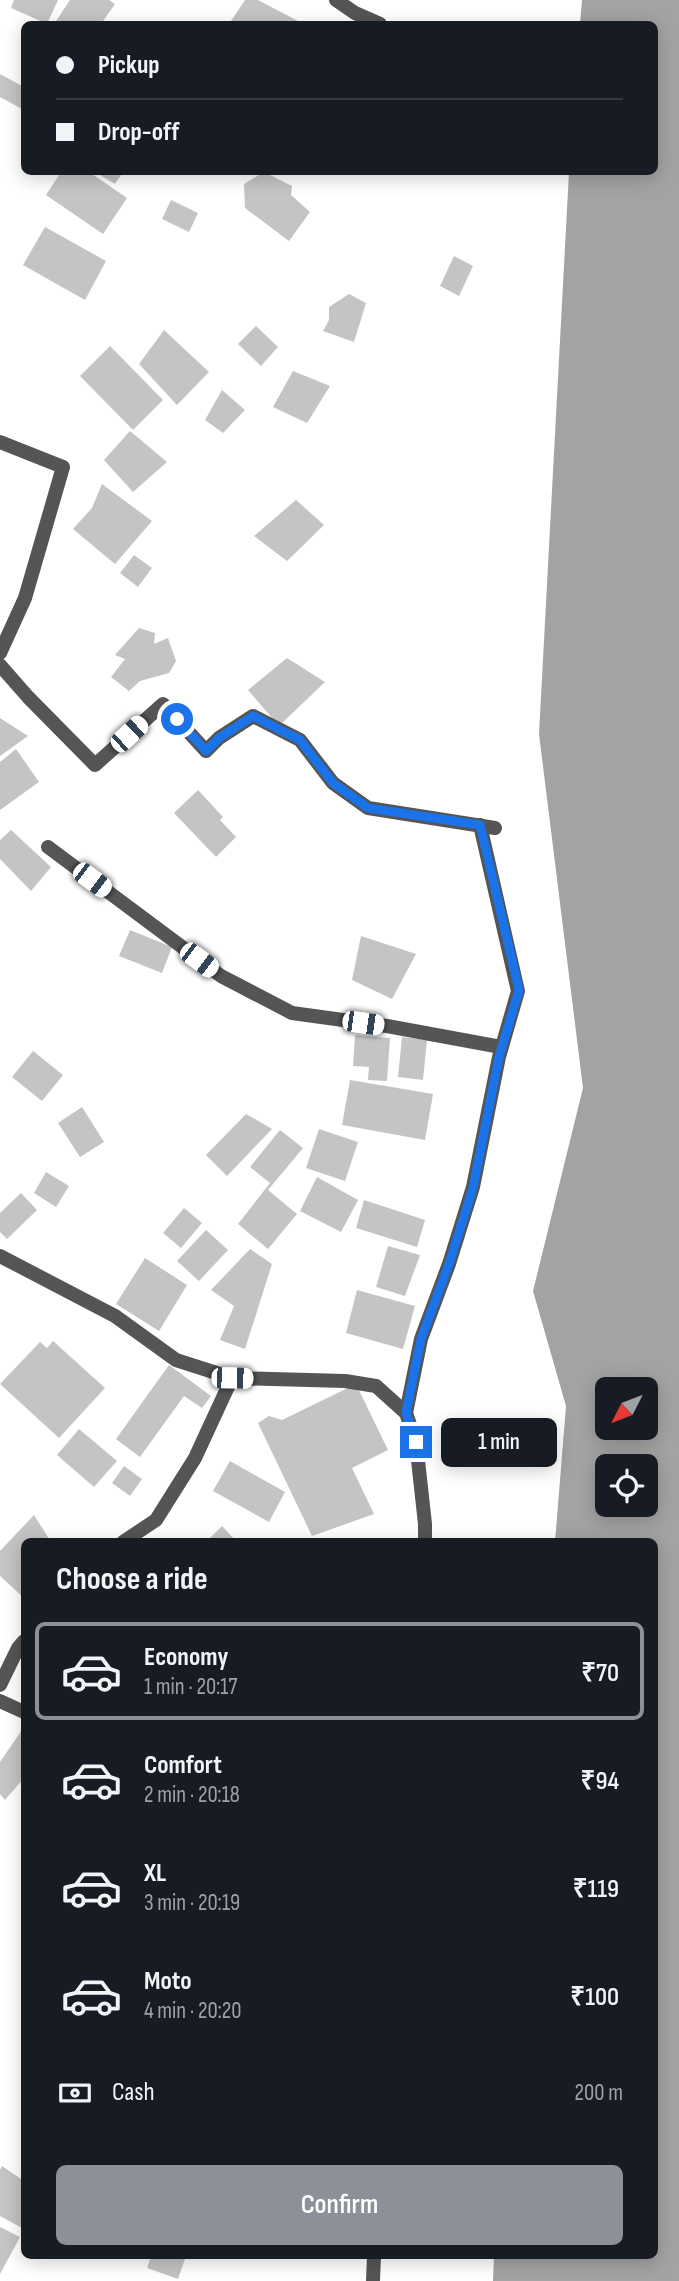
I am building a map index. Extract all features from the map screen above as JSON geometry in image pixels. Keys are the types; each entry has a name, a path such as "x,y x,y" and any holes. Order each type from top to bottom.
{"street":[{"path":"336,0 373,21"},
{"path":"0,442 63,467 25,598 0,653"},
{"path":"0,665 95,765 163,704 206,751 219,738 253,716 300,740 333,783 368,808 495,828"},
{"path":"406,1413 421,1339 473,1188 501,1047 519,990 480,825"},
{"path":"48,847 221,976 292,1013 387,1026 501,1047"},
{"path":"0,1256 115,1316 176,1360 232,1378 345,1381 376,1386 406,1413 416,1442 425,1538"},
{"path":"129,1538 156,1520 195,1458 232,1378"},
{"path":"0,1685 21,1644"},
{"path":"0,1701 21,1711"},
{"path":"373,2281 374,2259"}],"shaded area":[{"path":"582,0 679,0 679,2281 493,2281 494,2259 658,2259 658,1538 555,1538 566,1406 533,1291 583,1088 539,734 569,175 658,175 658,21 580,21"}],"building":[{"path":"14,0 58,0 48,21 40,21 11,8"},
{"path":"70,0 109,0 115,4 103,21 56,21"},
{"path":"245,0 258,0 298,21 231,21"},
{"path":"0,74 21,85 21,108 0,97"},
{"path":"59,175 93,175 127,198 103,234 46,195"},
{"path":"100,175 121,175 115,184"},
{"path":"259,175 270,175 292,186 291,195 310,212 289,241 245,208 244,184"},
{"path":"171,200 198,213 189,232 162,219"},
{"path":"45,227 106,261 85,300 23,265"},
{"path":"454,256 473,266 459,296 440,286"},
{"path":"349,294 366,303 354,342 323,331 329,320 329,307"},
{"path":"256,326 278,347 261,366 238,344"},
{"path":"164,330 209,372 177,405 139,364"},
{"path":"110,346 163,400 133,430 80,376"},
{"path":"293,371 330,386 307,423 273,407"},
{"path":"222,390 245,410 223,433 205,420"},
{"path":"130,431 167,462 133,492 104,460"},
{"path":"102,484 152,521 115,564 73,529 92,508"},
{"path":"296,500 324,525 287,561 254,536"},
{"path":"134,555 152,568 138,587 120,573"},
{"path":"139,628 155,633 154,644 168,638 176,661 169,673 140,681 129,691 111,677 125,659 115,655"},
{"path":"287,658 325,682 279,726 248,690"},
{"path":"0,718 28,736 0,756"},
{"path":"16,749 39,782 0,810 0,762"},
{"path":"198,790 223,817 220,820 236,837 216,857 174,813"},
{"path":"11,830 51,867 31,891 0,859 0,840"},
{"path":"130,930 172,947 162,973 119,956"},
{"path":"361,936 416,954 392,999 352,980"},
{"path":"355,1035 390,1038 387,1081 368,1080 369,1067 353,1066"},
{"path":"402,1037 427,1040 423,1080 398,1077"},
{"path":"33,1051 63,1075 42,1101 12,1077"},
{"path":"350,1080 433,1094 425,1140 342,1125"},
{"path":"82,1107 104,1142 80,1157 58,1123"},
{"path":"246,1114 272,1129 227,1176 206,1155"},
{"path":"319,1129 358,1142 345,1181 306,1168"},
{"path":"280,1130 303,1148 268,1190 297,1214 268,1249 238,1224 270,1183 250,1167"},
{"path":"46,1172 69,1186 56,1207 34,1193"},
{"path":"317,1177 358,1200 341,1232 300,1211"},
{"path":"21,1193 37,1210 7,1239 0,1232 0,1213"},
{"path":"364,1200 425,1220 417,1247 356,1228"},
{"path":"184,1208 202,1223 181,1248 163,1233"},
{"path":"206,1230 228,1250 199,1281 177,1261"},
{"path":"388,1246 420,1255 405,1296 376,1287"},
{"path":"250,1249 272,1264 245,1349 220,1340 234,1306 211,1290"},
{"path":"145,1258 187,1285 159,1331 116,1304"},
{"path":"357,1290 415,1306 403,1349 346,1333"},
{"path":"53,1341 105,1388 59,1438 0,1384 40,1342 47,1348"},
{"path":"169,1365 211,1396 202,1408 184,1396 140,1457 116,1439"},
{"path":"356,1384 388,1450 352,1468 374,1514 312,1536 258,1423 269,1416 282,1420"},
{"path":"79,1429 117,1461 94,1487 57,1455"},
{"path":"230,1461 285,1492 269,1522 213,1491"},
{"path":"124,1466 142,1479 130,1496 112,1483"},
{"path":"34,1515 48,1538 21,1538 21,1595 0,1576 0,1551"},
{"path":"222,1526 233,1538 210,1538"},
{"path":"21,1731 21,1781 5,1800 0,1794 0,1762"},
{"path":"2,2166 21,2179 21,2227 0,2216"},
{"path":"0,2227 20,2237 0,2274"},
{"path":"150,2259 185,2259 178,2279 147,2268"}],"route":[{"path":"177,719 206,751 219,738 253,716 300,740 333,783 368,808 480,825 519,990 499,1057 473,1188 421,1339 406,1413 416,1442"}]}
